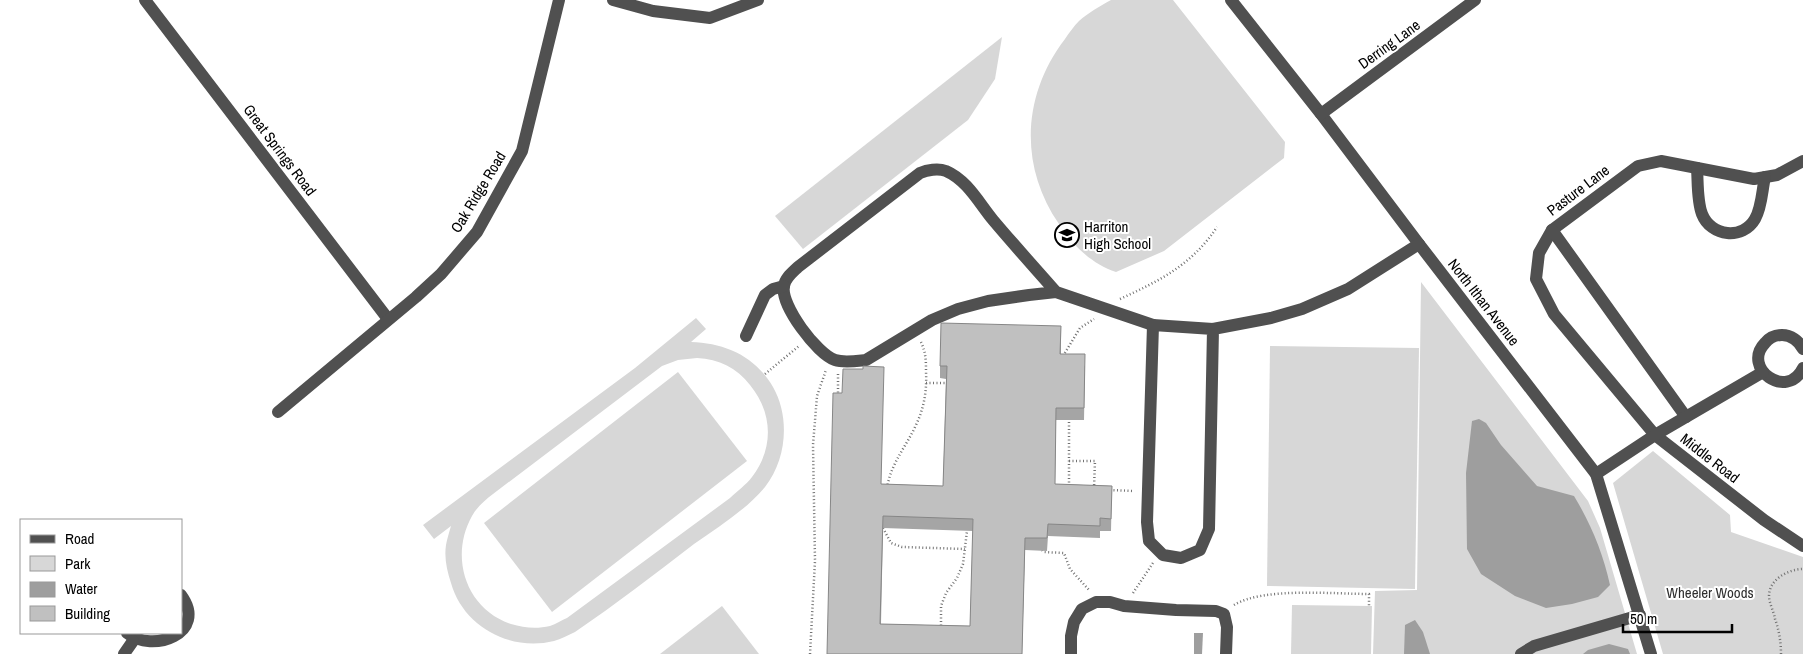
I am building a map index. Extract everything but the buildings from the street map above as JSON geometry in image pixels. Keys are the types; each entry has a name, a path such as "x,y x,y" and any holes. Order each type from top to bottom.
{"street":[{"name":"Great Springs Road","path":"145,0 388,319"},
{"name":"Oak Ridge Road","path":"278,412 416,297 441,274 477,232 522,151 559,0"},
{"path":"613,0 653,12 710,18 758,0"},
{"name":"North Ithan Avenue","path":"1231,0 1321,114 1596,474 1651,654"},
{"name":"Derring Lane","path":"1321,114 1475,0"},
{"name":"Pasture Lane","path":"1654,435 1554,314 1536,279 1539,253 1552,230 1638,166 1661,161 1754,179 1777,176 1803,161"},
{"path":"1697,168 1702,214 1706,222 1713,229 1722,233 1732,234 1750,226 1756,218 1765,177"},
{"path":"1056,292 964,184 944,171 935,170 927,170 920,173 798,267 789,276 784,286 789,309 810,339 834,360 856,362 874,356 932,320 958,309 988,301 1056,292 1153,325 1213,329 1271,318 1302,309 1348,289 1419,244"},
{"path":"1552,230 1686,416"},
{"path":"746,336 766,295 773,289 784,286"},
{"path":"1153,325 1147,522 1149,541 1163,555 1181,558 1200,550 1210,529 1213,329"},
{"path":"1803,349 1796,339 1782,335 1768,339 1759,351 1759,365 1768,377 1782,382 1796,378 1803,368"},
{"path":"1596,474 1654,435 1763,372"},
{"name":"Middle Road","path":"1654,435 1764,520 1803,546"},
{"path":"124,654 130,637 142,647 163,649 181,637 187,628 189,618 188,607 182,598"},
{"path":"1071,654 1071,636 1074,622 1082,609 1096,602 1110,602 1124,606 1216,611 1224,614 1227,627 1226,654"},
{"path":"1521,654 1534,646 1640,615"}],"path":[{"path":"1116,301 1164,277 1188,262 1217,227"},
{"path":"1060,361 1080,328 1095,318"},
{"path":"886,496 893,465 916,426 924,404 926,352 919,339"},
{"path":"765,374 802,343"},
{"path":"810,654 815,560 813,446 817,396 827,366"},
{"path":"838,370 838,396"},
{"path":"926,383 947,383"},
{"path":"1069,420 1069,488"},
{"path":"1069,461 1095,461 1094,489 1091,489"},
{"path":"1062,489 1076,488"},
{"path":"1104,490 1134,491"},
{"path":"883,528 891,544 902,547 965,549"},
{"path":"941,630 940,606 964,564 967,531"},
{"path":"1042,550 1044,552 1064,553 1070,569 1089,590"},
{"path":"1132,594 1153,563"},
{"path":"1781,654 1777,624 1769,596 1772,585 1782,576 1794,569 1803,569"},
{"path":"1231,608 1242,600 1273,594 1369,594 1368,606"}],"green space":[{"path":"1111,0 1173,0 1285,142 1284,158 1164,251 1116,272 1091,259 1070,240 1059,224 1046,202 1037,178 1032,155 1031,131 1040,83 1051,61 1068,34 1079,21"},
{"path":"1002,37 995,79 968,120 803,249 775,216"},
{"path":"1421,282 1588,501 1600,528 1637,654 1373,654 1375,591 1417,590"},
{"path":"696,318 706,329 691,342 716,345 738,353 757,367 773,387 782,411 784,438 778,464 772,476 765,487 741,511 575,632 554,641 521,643 505,639 490,632 466,612 457,598 451,583 445,555 451,526 434,539 423,525 635,368","holes":["705,359 720,362 733,369 750,385 763,407 767,419 767,443 759,466 750,480 730,498 567,618 550,626 526,627 511,624 495,617 483,607 473,594 466,580 462,564 462,548 465,532 472,516 484,501 662,366 678,360"]},
{"path":"1270,346 1419,348 1415,589 1267,586"},
{"path":"678,372 747,461 552,612 484,523"},
{"name":"Wheeler Woods","path":"1653,451 1730,515 1731,532 1803,557 1803,654 1663,654 1613,483"},
{"path":"1292,605 1372,606 1371,654 1291,654"},
{"path":"722,606 759,654 660,654"}],"water":[{"path":"1479,419 1486,423 1501,445 1537,486 1574,496 1596,539 1610,585 1598,597 1546,608 1515,596 1481,574 1467,549 1466,473 1472,421"},
{"path":"1415,620 1423,632 1430,654 1404,654 1405,625"},
{"path":"1194,633 1203,633 1202,654 1194,654"},
{"path":"1609,644 1628,649 1630,654 1583,654 1588,650"}],"place":[{"name":"Harriton High School","path":"1067,235"}]}
